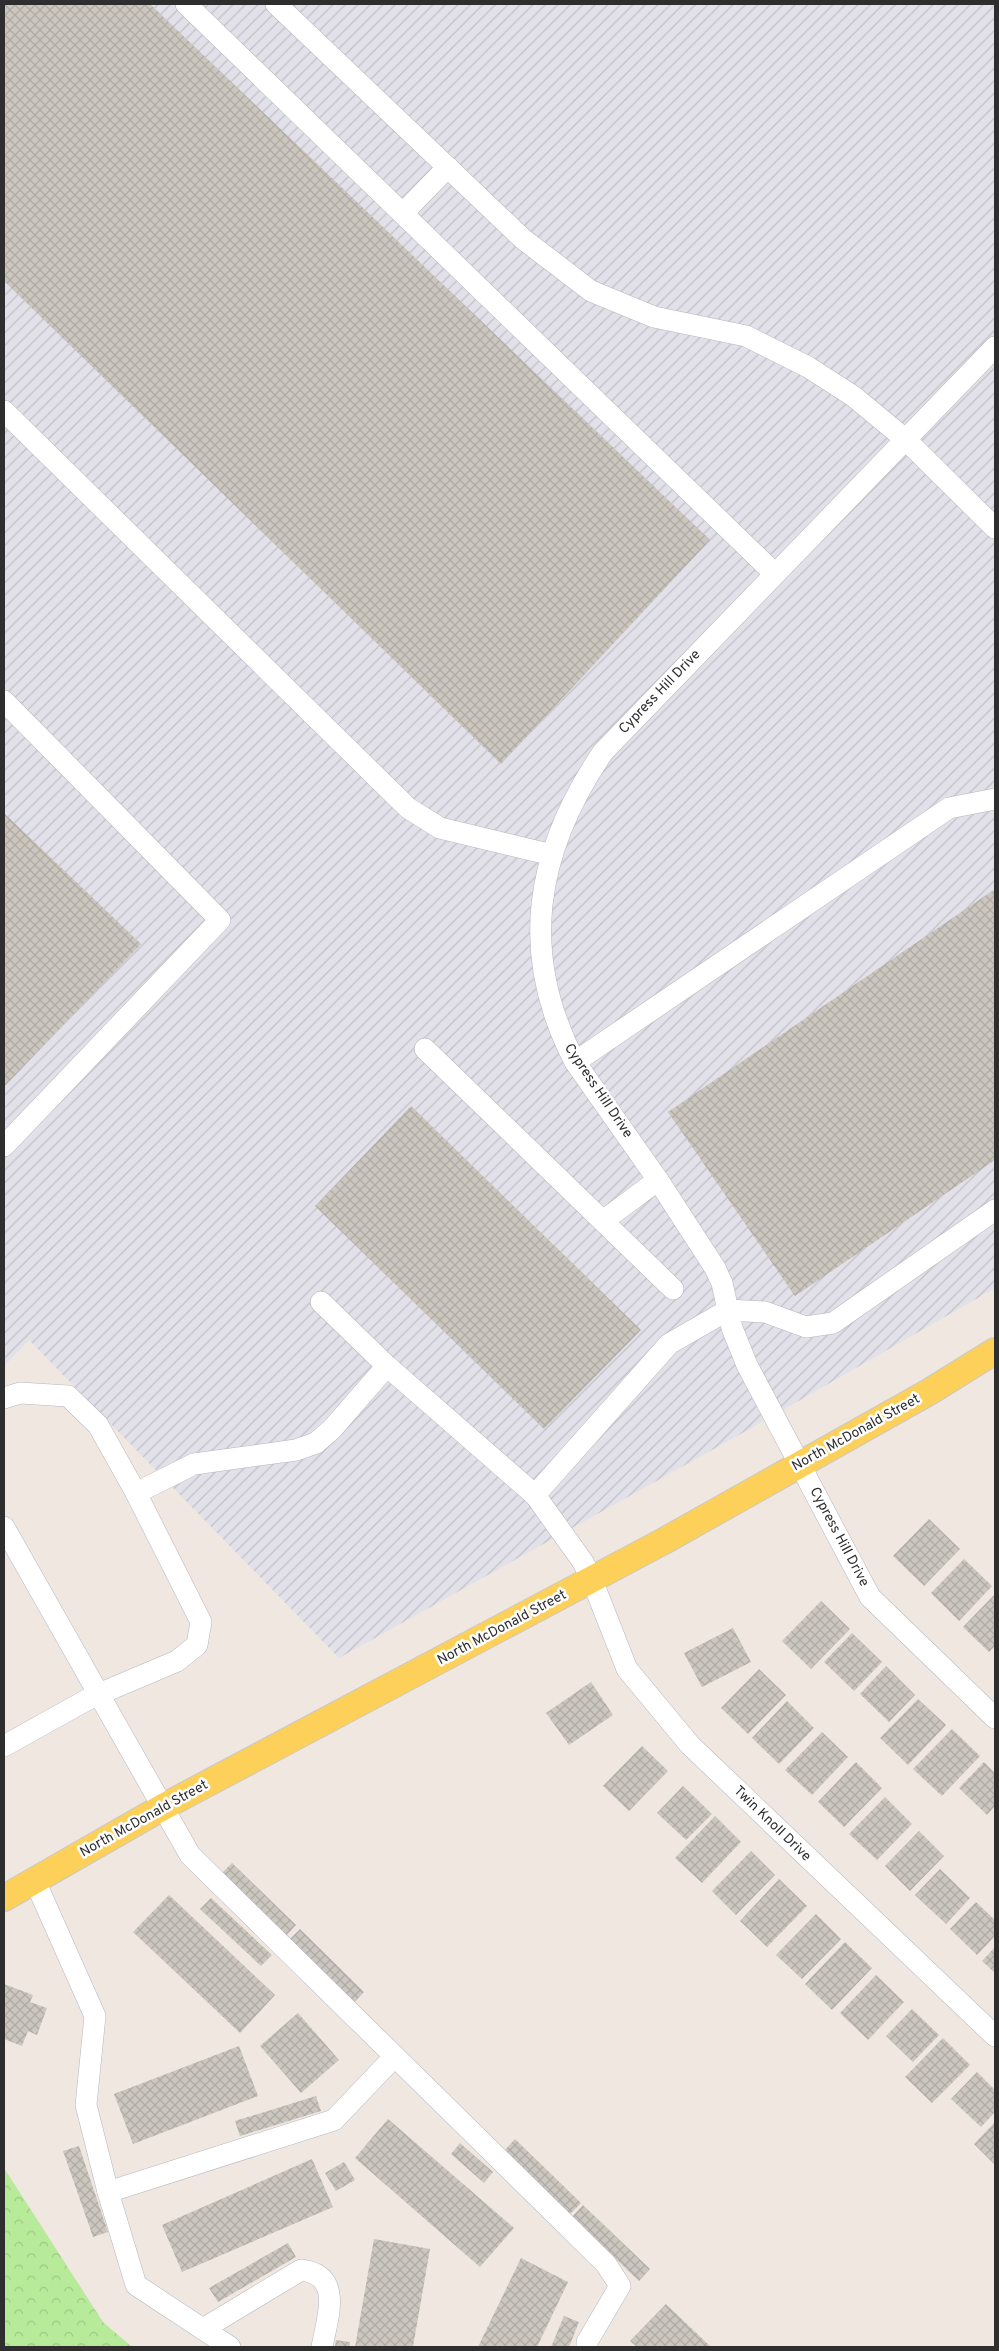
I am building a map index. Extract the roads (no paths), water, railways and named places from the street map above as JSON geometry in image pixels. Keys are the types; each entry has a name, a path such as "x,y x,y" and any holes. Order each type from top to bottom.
{"main road":[{"name":"North McDonald Street","path":"4,1898 163,1807 592,1580 929,1392 995,1351"}],"street":[{"path":"186,4 774,573"},
{"path":"276,4 523,239 591,291 654,317 746,336 808,367 853,396 905,439 995,528"},
{"path":"403,213 448,167"},
{"name":"Cypress Hill Drive","path":"995,346 602,752 568,809 552,855 542,906 541,955 557,1025 575,1062 658,1180 715,1268 722,1283 732,1328 747,1365 870,1596 995,1718"},
{"path":"4,411 408,808 440,828 552,855"},
{"path":"4,701 220,920 4,1146"},
{"path":"575,1062 949,808 995,799"},
{"path":"425,1049 673,1288"},
{"path":"604,1221 658,1180"},
{"path":"535,1495 669,1344 728,1310 765,1312 806,1327 833,1323 995,1210"},
{"name":"Twin Knoll Drive","path":"320,1302 387,1366 535,1495 583,1562 627,1669 690,1746 995,2036"},
{"path":"136,1493 194,1464 296,1450 316,1443 332,1429 387,1366"},
{"path":"4,1398 20,1393 68,1396 98,1425 136,1493 201,1622 197,1645 177,1661 99,1694 4,1746"},
{"path":"4,1527 190,1855 606,2264 620,2286 587,2342 587,2347"},
{"path":"35,1881 94,2016 86,2105 108,2192 136,2285 230,2347"},
{"path":"108,2192 334,2120 394,2057"},
{"path":"203,2329 301,2270 312,2271 324,2280 331,2301 322,2347"}]}
